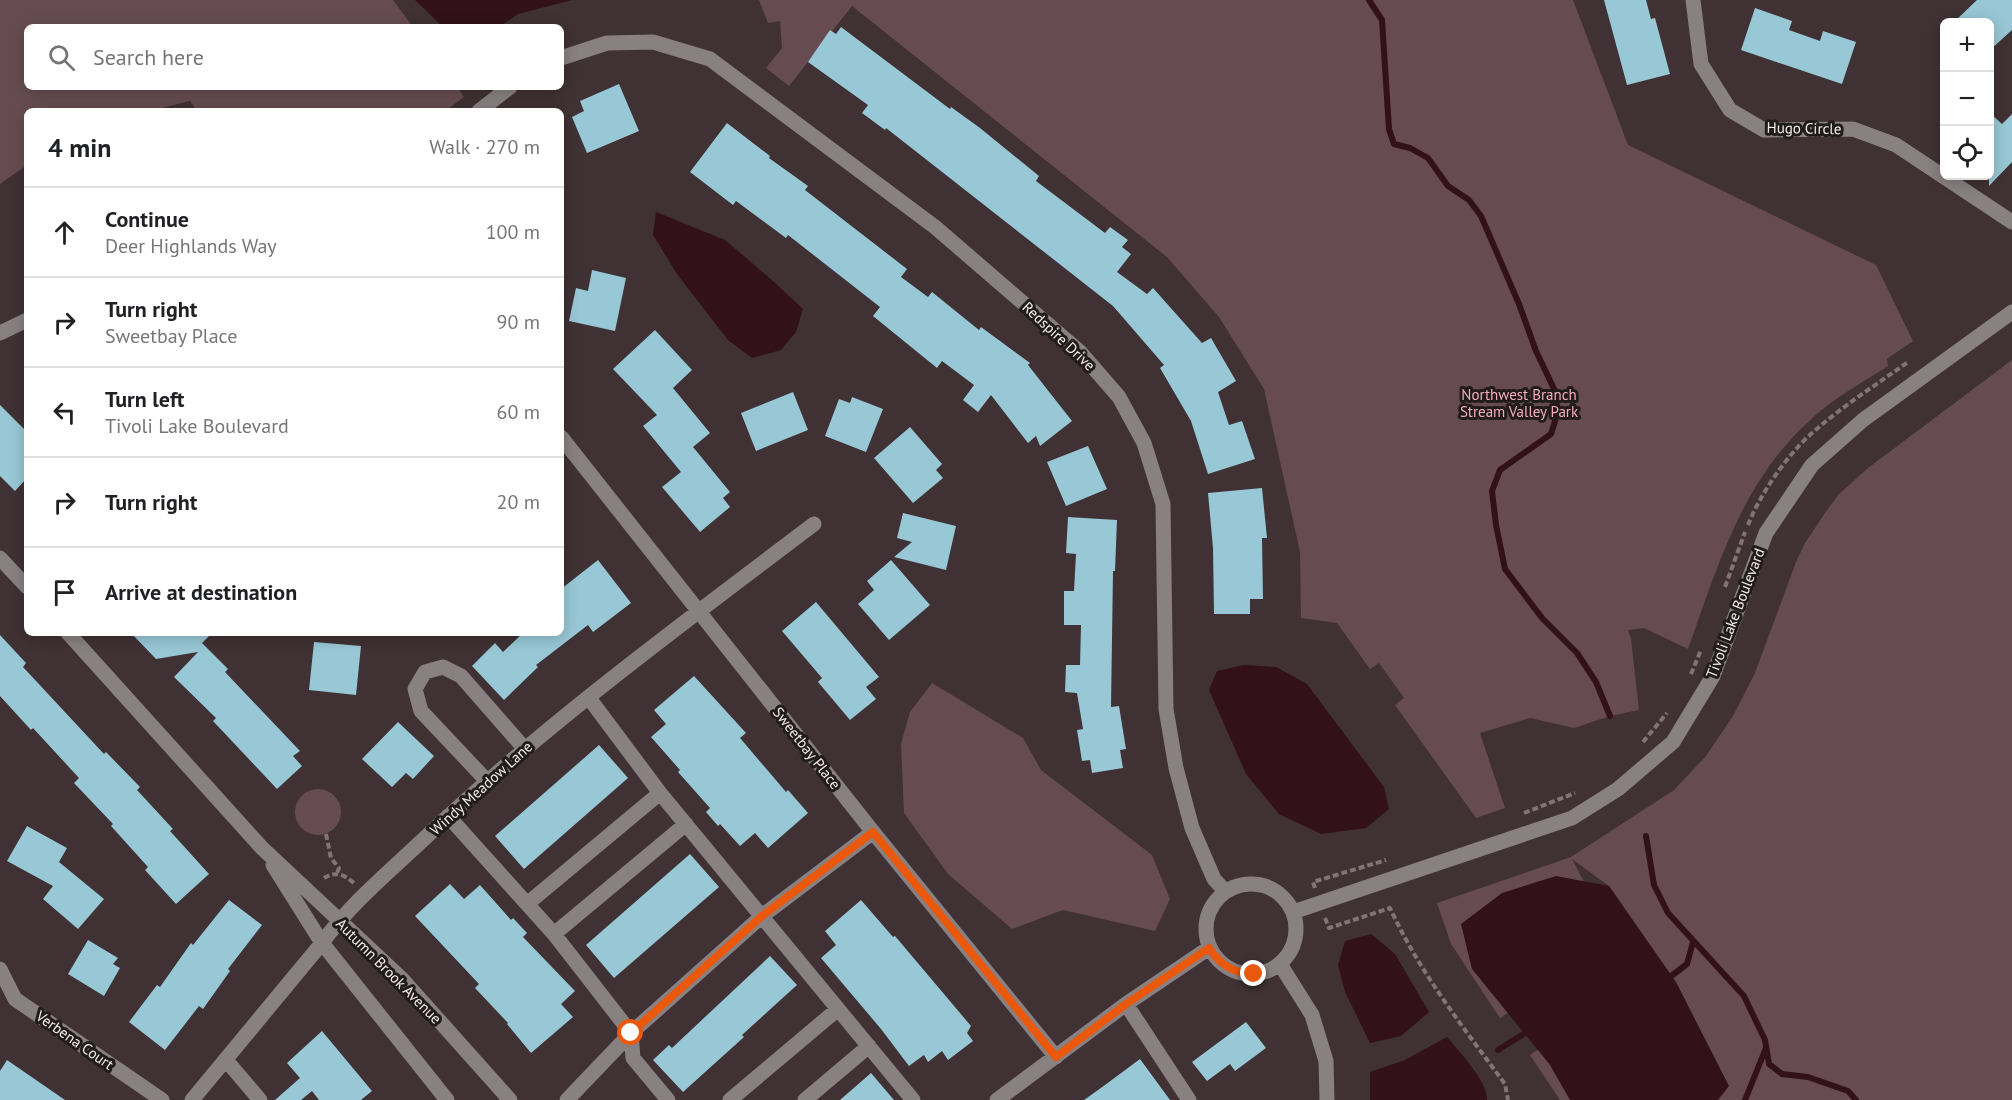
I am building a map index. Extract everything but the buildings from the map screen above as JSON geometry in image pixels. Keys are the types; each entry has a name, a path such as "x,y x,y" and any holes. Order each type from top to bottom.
{"street":[{"name":"Hugo Circle","path":"1693,0 1701,64 1730,110 1764,129 1853,129 1896,145 2012,222"},
{"name":"Redspire Drive","path":"564,57 607,43 653,42 710,59 935,227 1080,352 1119,397 1144,443 1163,504 1166,709 1176,768 1192,828 1214,879 1225,891"},
{"path":"483,108 506,90"},
{"name":"Tivoli Lake Boulevard","path":"1293,912 1572,818 1618,789 1673,742 1713,676 1766,533 1812,465 1863,420 2012,312"},
{"path":"0,333 24,321"},
{"name":"Sweetbay Place","path":"564,441 873,832 1056,1057"},
{"name":"Windy Meadow Lane","path":"192,1100 339,920 448,816 524,748 814,524"},
{"path":"0,558 24,585"},
{"name":"Autumn Brook Avenue","path":"71,636 262,848 402,979 510,1100"},
{"path":"487,781 421,711 414,689 425,672 443,667 461,676 524,748"},
{"path":"589,698 660,793 913,1100"},
{"path":"527,904 660,793"},
{"path":"448,816 554,934 631,1033 633,1058 668,1100"},
{"path":"554,934 686,824"},
{"path":"567,1100 631,1033 762,916 873,832"},
{"name":"Autumn Brook Avenue","path":"262,848 322,943 447,1100"},
{"path":"1251,883 1264,885 1277,891 1287,900 1293,912 1296,927 1295,940 1289,953 1280,964 1268,971 1254,974 1241,973 1228,968 1217,960 1209,948 1205,923 1208,911 1225,891 1237,885 1251,883"},
{"path":"997,1100 1126,1004 1209,948"},
{"path":"1280,964 1312,1015 1326,1061 1327,1100"},
{"name":"Verbena Court","path":"0,969 15,999 162,1100"},
{"path":"1126,1004 1189,1100"},
{"path":"730,1100 838,1009"},
{"path":"805,1100 869,1046"},
{"path":"226,1059 260,1100"}],"path":[{"path":"1724,588 1752,514 1776,475 1810,435 1916,357"},
{"path":"1687,681 1702,649"},
{"path":"1640,745 1669,712"},
{"path":"1519,815 1577,792"},
{"path":"326,834 331,858 339,868 337,873"},
{"path":"1313,882 1391,858"},
{"path":"324,878 337,873 344,875 354,883"},
{"path":"1329,928 1390,908 1407,945 1439,994 1505,1084 1508,1100"}],"green space":[{"path":"0,0 393,0 411,24 24,24 24,90 459,90 464,97 449,108 195,108 190,101 162,108 24,108 24,167 0,184"},
{"name":"Northwest Branch Stream Valley Park","path":"759,0 1573,0 1628,145 1876,265 1913,341 1887,359 1888,366 1815,415 1783,448 1764,474 1748,501 1721,558 1688,649 1644,628 1628,630 1639,710 1610,716 1574,728 1530,718 1480,733 1505,808 1476,818 1395,705 1404,698 1379,663 1370,669 1337,623 1301,618 1300,552 1264,389 1219,317 1167,257 852,6 789,86 766,68 782,48 780,21 768,23"},
{"path":"2012,360 2012,1100 1560,1100 1530,1055 1562,1034 1536,994 1500,1018 1451,944 1437,903 1571,857 1674,790 1706,756 1733,716 1755,673 1805,543 1839,494 1868,468","holes":["1572,859 1609,886 1622,905 1602,916"]},
{"path":"932,683 1023,738 1041,770 1152,855 1170,899 1155,931 1063,910 1012,929 948,874 904,813 901,744 910,712"},
{"path":"318,789 334,796 341,812 334,828 318,835 302,828 295,812 302,796"}],"shaded area":[{"path":"415,0 572,0 518,14 503,24 440,24"},
{"path":"656,212 725,240 803,309 796,332 781,350 752,358 728,340 677,274 653,235"},
{"path":"1244,665 1276,667 1307,684 1384,787 1389,809 1366,828 1321,834 1279,814 1246,774 1209,690 1217,671"},
{"path":"1556,876 1609,886 1676,982 1729,1086 1718,1100 1570,1100 1550,1065 1472,969 1461,924 1502,893"},
{"path":"1371,934 1395,954 1429,1012 1401,1036 1370,1043 1345,992 1338,965 1345,941"},
{"path":"1447,1037 1478,1076 1486,1092 1487,1100 1370,1100 1370,1072 1405,1060"}],"waterway":[{"path":"1369,0 1382,20 1389,129 1394,144 1410,148 1428,158 1448,186 1469,200 1481,216 1519,304 1536,351 1556,393 1557,415 1551,434 1500,470 1492,491 1505,569 1542,618 1577,653 1596,682 1610,716"},
{"path":"1646,836 1654,885 1668,913 1744,996 1765,1040 1769,1064 1782,1074 1808,1077 1848,1091 1856,1100"},
{"path":"1666,980 1687,964 1693,942"},
{"path":"1498,1050 1530,1030"},
{"path":"1745,1100 1766,1048"}],"route":[{"path":"631,1033 762,916 873,832 1056,1057 1126,1004 1209,948 1217,960 1228,968 1241,973 1254,974"}]}
